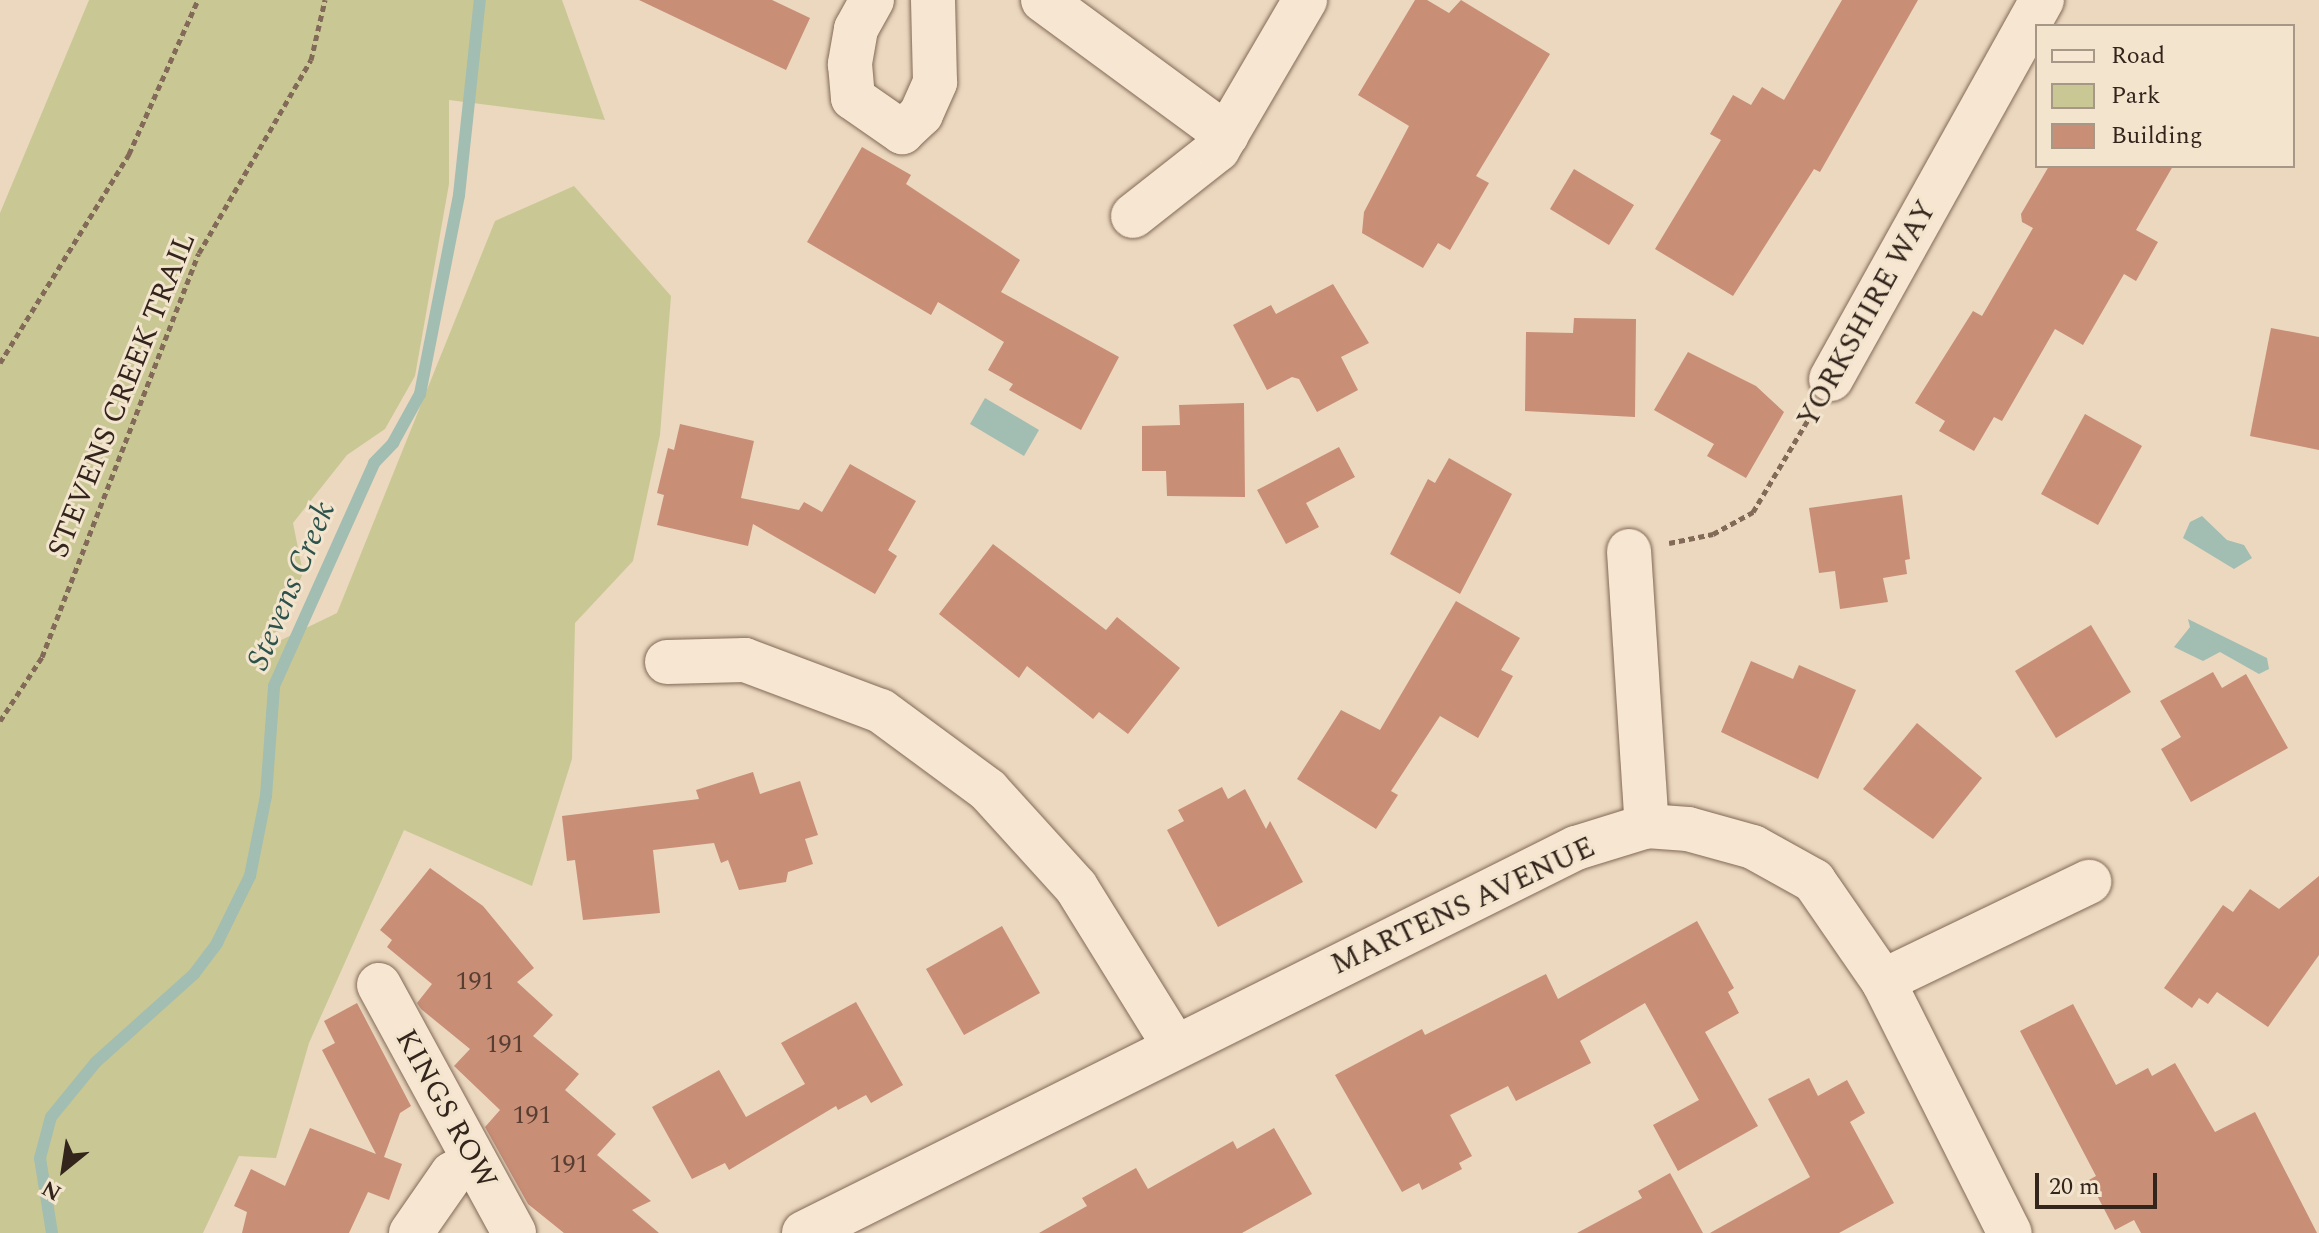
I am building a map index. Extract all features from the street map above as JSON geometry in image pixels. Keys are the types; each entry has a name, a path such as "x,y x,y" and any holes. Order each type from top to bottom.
{"street":[{"path":"872,0 856,29 850,64 853,98 902,132 921,114 935,82 933,0"},
{"path":"1043,0 1227,135"},
{"path":"1133,216 1218,149 1305,0"},
{"name":"YORKSHIRE WAY","path":"1831,379 2042,0"},
{"path":"1629,551 1647,826"},
{"path":"667,662 745,660 881,711 988,790 1076,887 1174,1045"},
{"name":"MARTENS AVENUE","path":"804,1233 1174,1045 1576,848 1647,826 1688,829 1753,847 1814,881 1883,981 2010,1233"},
{"path":"1883,981 2089,882"},
{"name":"KINGS ROW","path":"379,985 514,1233"},
{"path":"411,1233 452,1174 474,1161"}],"path":[{"path":"0,363 129,154 198,0"},
{"name":"STEVENS CREEK TRAIL","path":"0,721 42,657 199,253 311,60 325,0"},
{"name":"YORKSHIRE WAY","path":"1629,551 1713,534 1753,512 1831,379"}],"green space":[{"path":"89,0 562,0 605,120 449,100 449,184 415,376 385,429 347,455 293,523 303,573 273,644 337,613 495,221 574,186 671,296 660,435 633,561 575,623 572,759 532,886 404,830 309,1043 276,1158 239,1156 203,1233 0,1233 0,213"}],"shaded area":[{"path":"985,398 1039,430 1024,456 970,424"},
{"path":"2202,516 2227,540 2244,545 2252,558 2234,569 2183,538 2190,522"},
{"path":"2188,619 2267,658 2269,669 2259,674 2220,652 2203,661 2174,647 2190,627"}],"building":[{"path":"639,0 772,0 810,18 786,70"},
{"path":"1415,0 1427,0 1449,13 1461,0 1550,54 1476,176 1489,183 1450,250 1438,243 1423,268 1362,233 1364,212 1409,126 1358,95"},
{"path":"1842,0 1918,0 1820,172 1814,169 1733,296 1655,249 1721,140 1710,134 1733,95 1751,105 1762,87 1784,100"},
{"path":"862,147 911,175 906,184 1020,260 1001,292 1119,357 1081,430 1009,390 1013,384 988,370 1004,342 938,302 931,315 807,242"},
{"path":"2048,168 2172,168 2136,230 2158,242 2136,281 2124,274 2083,345 2055,329 2002,421 1994,417 1974,451 1939,431 1945,421 1915,403 1973,311 1982,316 2033,228 2022,222 2021,214"},
{"path":"1574,169 1634,205 1609,245 1550,209"},
{"path":"1333,284 1369,343 1341,357 1358,390 1317,412 1299,379 1292,377 1267,390 1233,325 1271,305 1276,314"},
{"path":"1574,318 1636,319 1635,417 1525,411 1526,332 1573,333"},
{"path":"2271,328 2319,337 2319,450 2250,436"},
{"path":"1688,352 1756,386 1784,412 1746,478 1707,456 1714,444 1654,410"},
{"path":"1244,403 1245,497 1167,496 1166,471 1142,471 1142,426 1180,425 1179,405"},
{"path":"2085,414 2142,446 2098,525 2041,494"},
{"path":"680,424 754,441 741,498 799,510 804,502 822,512 850,464 916,501 888,550 897,556 875,594 753,524 748,546 657,525 664,495 657,493 668,448 674,450"},
{"path":"1339,447 1355,477 1306,503 1319,527 1286,544 1257,490"},
{"path":"1449,458 1512,494 1460,594 1390,554 1428,479 1435,483"},
{"path":"1902,495 1910,559 1905,560 1907,574 1883,578 1888,602 1840,609 1835,571 1819,573 1809,508"},
{"path":"993,544 1106,630 1117,617 1180,668 1128,734 1099,712 1093,719 1027,666 1019,678 939,614"},
{"path":"1456,601 1520,638 1501,670 1513,676 1478,738 1440,716 1391,791 1398,795 1376,829 1297,779 1341,710 1380,730"},
{"path":"2091,625 2131,692 2056,738 2015,671"},
{"path":"1751,661 1793,679 1799,665 1856,690 1818,779 1721,732"},
{"path":"2213,672 2222,688 2246,674 2288,748 2191,802 2161,749 2181,737 2160,701"},
{"path":"1917,723 1982,778 1933,839 1863,789"},
{"path":"753,772 760,794 800,781 818,835 805,839 813,864 788,872 786,882 739,890 728,860 721,863 714,843 653,850 660,913 583,920 575,860 567,861 562,816 699,799 696,790"},
{"path":"1222,787 1228,799 1245,789 1266,829 1270,821 1303,882 1218,927 1167,830 1184,821 1178,810"},
{"path":"430,868 483,906 534,968 517,982 553,1015 533,1036 579,1074 565,1090 616,1134 597,1155 651,1201 632,1210 659,1233 564,1233 528,1204 485,1127 500,1110 454,1066 470,1049 421,1009 417,1003 432,984 387,947 392,940 380,930"},
{"path":"2319,876 2319,955 2268,1027 2217,992 2208,1004 2199,998 2192,1008 2164,988 2223,905 2233,912 2250,889 2279,909"},
{"path":"1697,921 1734,988 1728,992 1739,1013 1705,1032 1758,1126 1678,1171 1653,1125 1699,1100 1645,1003 1580,1041 1591,1063 1516,1101 1508,1086 1450,1115 1472,1156 1459,1163 1462,1169 1422,1190 1419,1183 1402,1192 1335,1075 1422,1029 1425,1035 1546,974 1558,999"},
{"path":"1002,926 1040,993 964,1035 926,969"},
{"path":"856,1002 903,1085 871,1103 866,1095 838,1110 836,1106 729,1170 725,1163 692,1179 652,1107 719,1070 746,1117 805,1084 781,1043"},
{"path":"357,1003 411,1106 400,1113 384,1157 402,1164 389,1200 368,1192 349,1233 242,1233 247,1212 234,1206 251,1169 285,1186 310,1128 376,1154 322,1050 335,1043 324,1021"},
{"path":"2073,1004 2116,1085 2148,1068 2152,1076 2175,1063 2215,1132 2255,1112 2317,1233 2141,1233 2134,1220 2115,1230 2089,1180 2096,1176 2020,1031"},
{"path":"1809,1078 1818,1096 1847,1080 1865,1113 1850,1122 1894,1203 1839,1233 1710,1233 1810,1177 1768,1099"},
{"path":"1274,1128 1312,1194 1242,1233 1039,1233 1087,1206 1082,1198 1136,1168 1148,1189 1233,1141 1237,1149"},
{"path":"1670,1173 1703,1233 1577,1233 1642,1198 1638,1191"}],"waterway":[{"name":"Stevens Creek","path":"52,1233 40,1158 51,1117 96,1062 194,974 217,943 250,876 266,796 274,686 374,463 393,443 420,394 459,195 480,0"}]}
